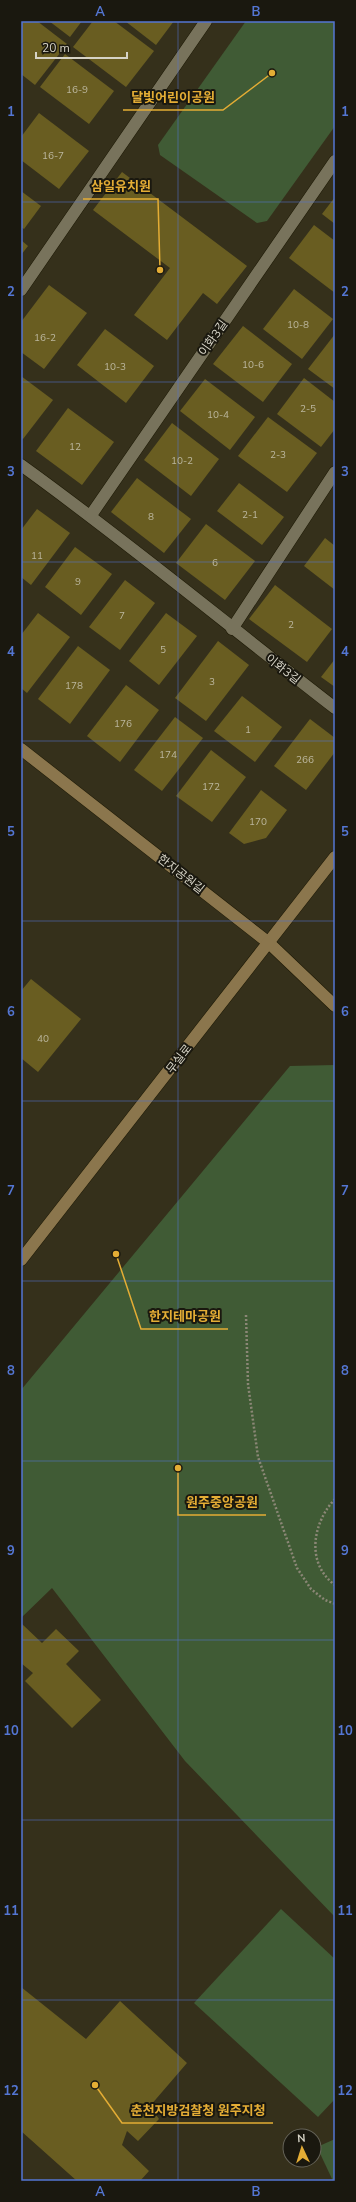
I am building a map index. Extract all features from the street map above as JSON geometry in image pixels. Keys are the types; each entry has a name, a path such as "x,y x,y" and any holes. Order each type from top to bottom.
{"street":[{"path":"21,290 206,21"},
{"name":"이화3길","path":"90,515 335,161"},
{"name":"이화3길","path":"21,465 90,515 232,629 335,708"},
{"path":"232,629 335,472"},
{"name":"한지공원길","path":"21,750 269,943 335,1006"},
{"name":"무실로","path":"21,1260 335,857"}],"path":[{"path":"246,1315 248,1384 258,1457 297,1568 311,1589 325,1600 335,1604"},
{"path":"335,1499 322,1514 316,1532 315,1551 322,1569 335,1585"}],"green space":[{"path":"246,21 335,21 335,126 267,221 257,223 160,155 158,145"},
{"path":"335,1065 335,1917 185,1761 52,1588 21,1618 21,1390 290,1066"},
{"path":"281,1909 335,1959 335,2099 318,2117 194,2003"},
{"path":"335,2139 335,2181 333,2181 322,2158 322,2145"}],"building":[{"path":"21,21 37,21 67,44 35,85 21,74"},
{"path":"49,21 82,21 70,37"},
{"path":"93,21 114,21 154,51 126,87 73,47"},
{"path":"125,21 174,21 156,45"},
{"path":"65,54 114,91 89,124 40,87"},
{"path":"39,113 89,151 59,189 21,160 21,137"},
{"path":"122,172 247,266 217,304 203,293 167,340 134,315 170,268 93,210"},
{"path":"21,191 41,206 24,229 21,227"},
{"path":"335,197 335,224 322,214"},
{"path":"314,225 335,241 335,293 289,258"},
{"path":"21,240 28,246 21,255"},
{"path":"49,285 87,313 44,369 21,352 21,322"},
{"path":"294,289 333,319 302,359 263,329"},
{"path":"243,326 292,364 263,402 213,364"},
{"path":"105,329 154,366 126,403 77,365"},
{"path":"335,334 335,389 308,369"},
{"path":"21,376 53,400 23,439 21,438"},
{"path":"304,378 335,402 335,429 321,447 277,414"},
{"path":"205,379 255,417 230,450 180,411"},
{"path":"68,408 114,442 82,485 36,451"},
{"path":"268,417 317,453 287,492 238,456"},
{"path":"172,423 219,459 191,496 144,460"},
{"path":"137,478 191,519 164,553 111,512"},
{"path":"239,483 284,517 262,545 217,511"},
{"path":"37,509 70,533 31,585 21,577 21,530"},
{"path":"206,524 255,561 225,600 176,563"},
{"path":"325,538 335,546 335,590 304,566"},
{"path":"75,547 112,574 81,615 45,587"},
{"path":"125,580 155,603 120,650 89,627"},
{"path":"275,585 332,629 307,662 249,619"},
{"path":"38,613 70,637 27,693 21,688 21,635"},
{"path":"166,613 197,636 159,685 129,661"},
{"path":"218,641 249,665 206,721 175,698"},
{"path":"78,646 110,670 70,724 38,699"},
{"path":"335,659 335,687 321,677"},
{"path":"126,685 159,710 120,762 87,736"},
{"path":"242,696 282,727 255,762 214,731"},
{"path":"175,717 203,738 162,791 134,770"},
{"path":"310,719 335,738 335,752 306,790 274,766"},
{"path":"211,750 246,777 212,822 176,796"},
{"path":"261,790 287,810 266,838 244,844 229,833"},
{"path":"31,979 81,1019 38,1072 21,1058 21,991"},
{"path":"22,1624 42,1643 56,1629 79,1651 66,1664 101,1700 72,1728 25,1681 33,1673 21,1663"},
{"path":"21,1987 86,2039 120,2001 187,2063 150,2106 159,2119 138,2141 127,2131 122,2145 149,2171 140,2181 77,2181 21,2131"}],"place":[{"name":"달빛어린이공원","path":"272,73"},
{"name":"삼일유치원","path":"160,270"},
{"name":"한지테마공원","path":"116,1254"},
{"name":"원주중앙공원","path":"178,1468"},
{"name":"춘천지방검찰청 원주지청","path":"95,2085"}]}
